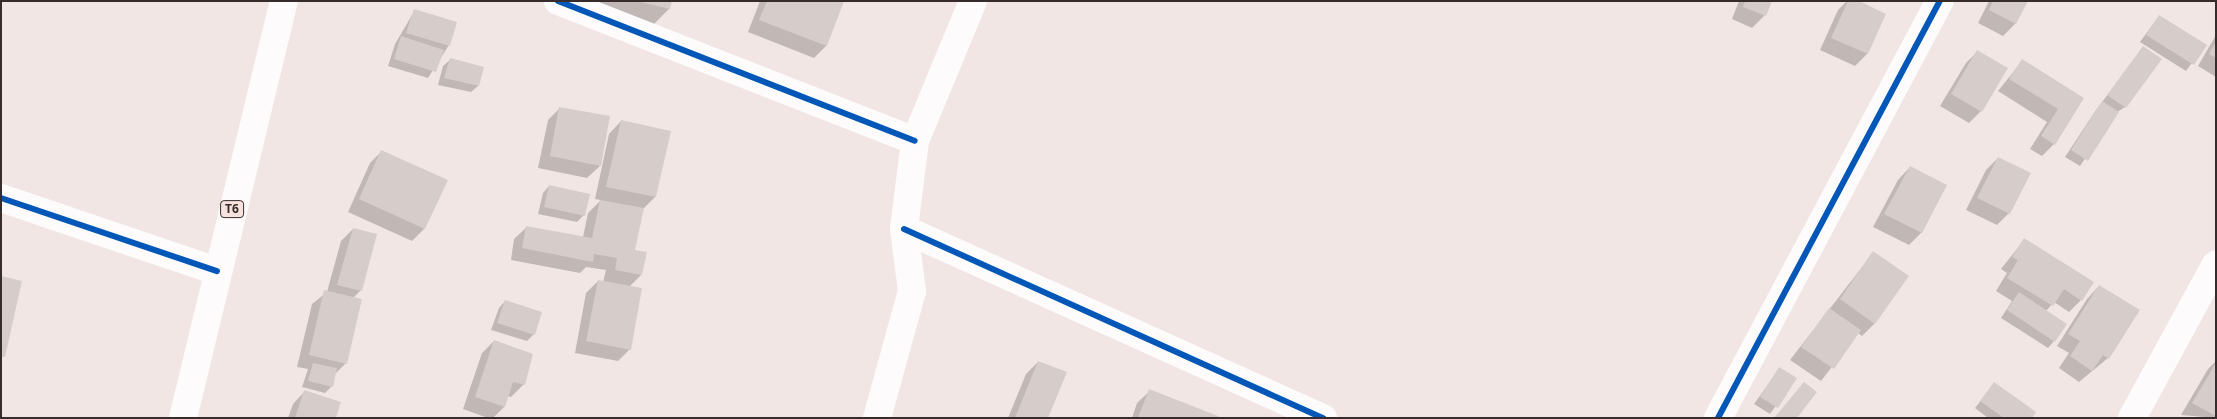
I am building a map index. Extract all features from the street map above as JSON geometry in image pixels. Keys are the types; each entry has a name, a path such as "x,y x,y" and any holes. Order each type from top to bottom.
{"main road":[{"name":"T6","path":"183,418 217,271 284,1"},
{"path":"558,1 915,141"},
{"path":"877,418 912,291 904,229 915,141 973,1"},
{"path":"1718,418 1940,1"},
{"path":"1,198 217,271"},
{"path":"904,229 1323,418"},
{"path":"2132,418 2216,264"}],"building":[{"path":"636,1 672,1 670,9"},
{"path":"767,1 844,1 827,46 759,20"},
{"path":"1745,1 1772,1 1766,16 1743,7"},
{"path":"1848,1 1859,1 1886,14 1868,54 1831,38"},
{"path":"1993,1 2028,1 2016,24 1989,10"},
{"path":"414,9 457,22 450,46 406,33"},
{"path":"2159,15 2207,45 2194,65 2146,35"},
{"path":"401,36 444,50 436,72 394,59"},
{"path":"2216,42 2216,58 2209,54"},
{"path":"2143,46 2162,59 2126,108 2107,95"},
{"path":"1977,50 2008,68 1982,112 1951,94"},
{"path":"450,58 484,67 479,86 444,78"},
{"path":"2022,59 2084,98 2055,145 2041,136 2058,109 2009,79"},
{"path":"2102,101 2119,112 2088,161 2071,150"},
{"path":"559,107 610,116 601,166 550,156"},
{"path":"621,120 671,131 656,197 606,187"},
{"path":"381,150 448,180 425,229 359,199"},
{"path":"1998,157 2031,173 2010,214 1977,198"},
{"path":"1910,166 1947,185 1922,233 1884,214"},
{"path":"549,185 590,194 585,216 544,207"},
{"path":"600,200 644,208 635,250 647,252 642,275 615,270 617,258 594,254 593,262 522,248 526,226 592,238"},
{"path":"353,228 377,234 362,291 337,285"},
{"path":"2024,238 2094,282 2082,301 2064,289 2053,306 2007,278 2018,260 2012,257"},
{"path":"1873,251 1909,276 1875,324 1840,299"},
{"path":"1,276 22,281 5,357 1,357"},
{"path":"598,280 642,288 631,350 586,341"},
{"path":"2099,285 2140,310 2109,359 2103,355 2092,371 2070,356 2080,341 2068,334"},
{"path":"324,290 362,299 347,364 309,355"},
{"path":"2019,292 2067,324 2055,342 2007,310"},
{"path":"505,300 542,312 535,335 497,323"},
{"path":"1829,308 1861,330 1834,369 1801,347"},
{"path":"494,340 533,354 525,385 513,382 505,407 475,397"},
{"path":"1038,361 1067,372 1048,418 1015,418"},
{"path":"313,363 337,368 333,387 308,381"},
{"path":"2216,363 2216,416 2192,403"},
{"path":"1779,367 1797,378 1778,408 1760,397"},
{"path":"1804,382 1817,392 1797,418 1774,418"},
{"path":"1994,382 2036,412 2032,418 2004,418 1980,401"},
{"path":"1149,389 1223,418 1138,418"},
{"path":"304,390 341,402 336,418 295,418"}],"cycle path":[{"path":"558,1 915,141"},
{"path":"1718,418 1940,1"},
{"path":"1,198 217,271"},
{"path":"904,229 1323,418"}]}
